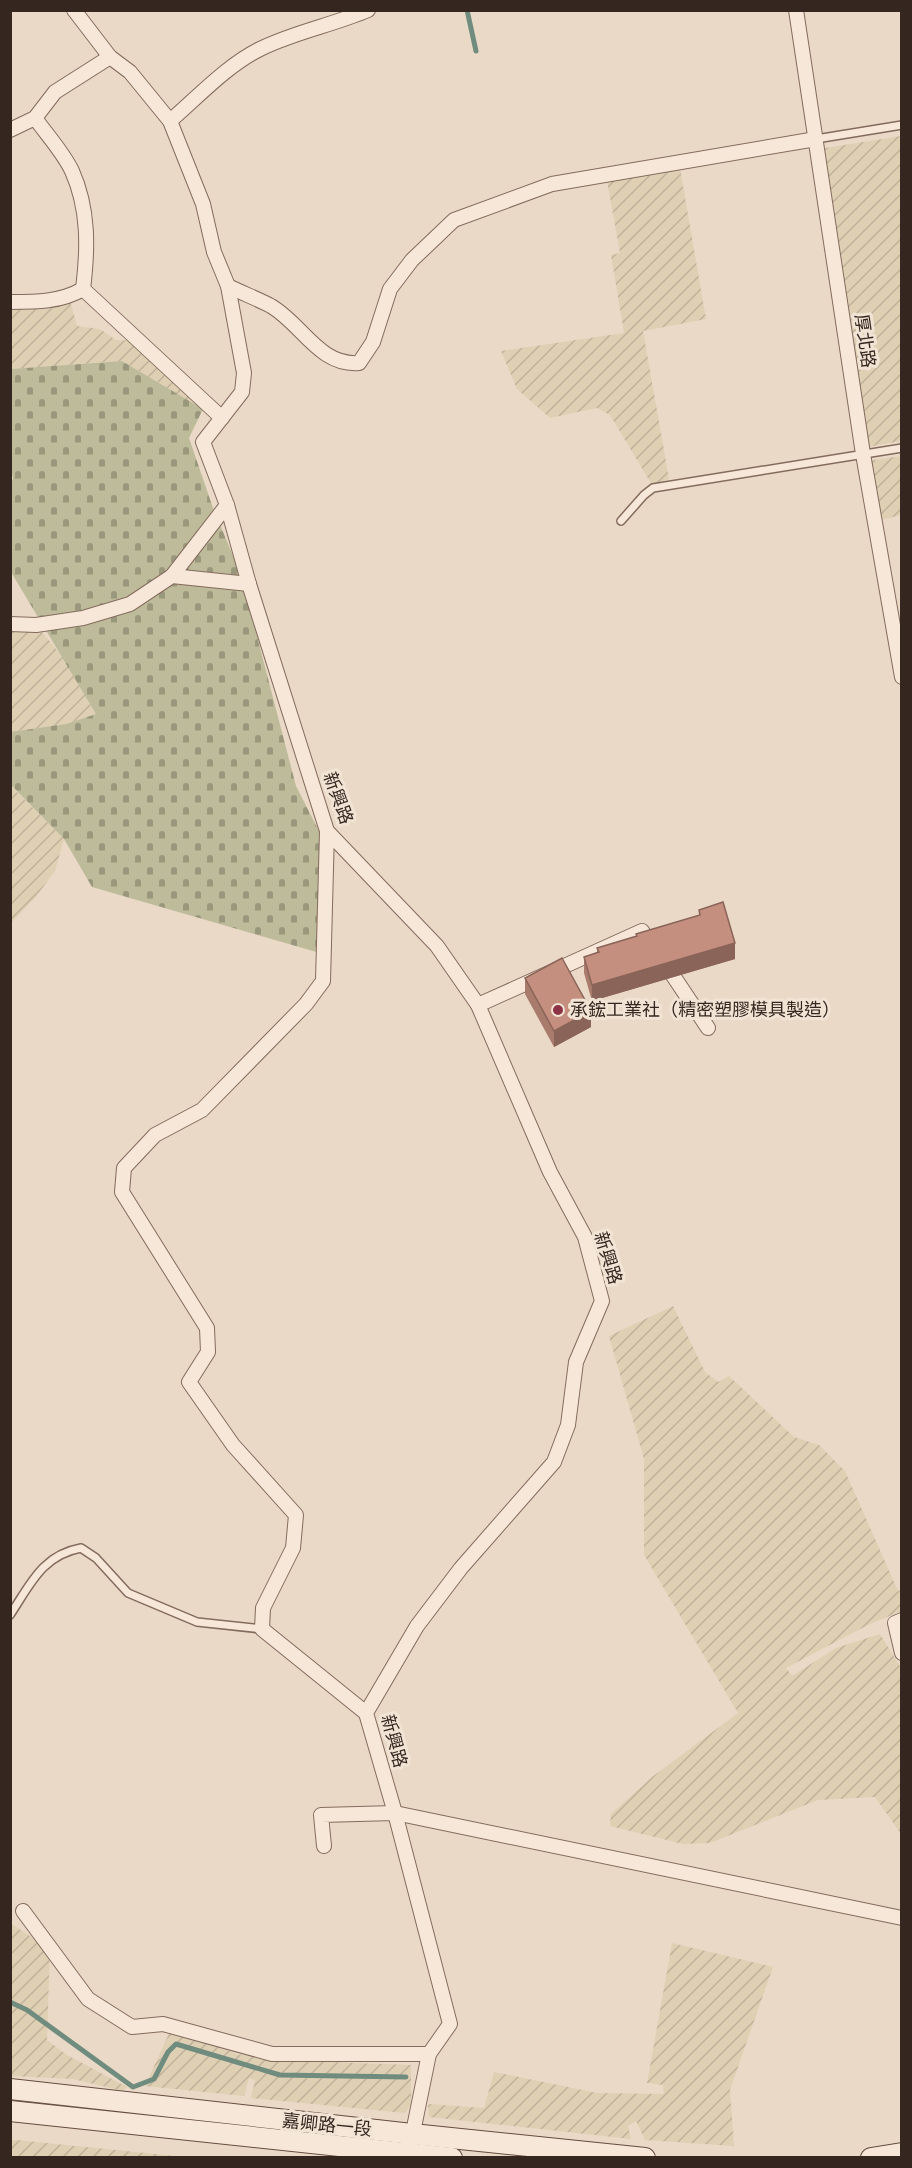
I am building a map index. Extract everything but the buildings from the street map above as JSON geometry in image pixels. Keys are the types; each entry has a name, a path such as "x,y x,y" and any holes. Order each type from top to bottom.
{"street":[{"path":"74,10 110,57 130,72 170,121 203,204 214,252 228,286 244,373 242,392 222,418 83,289"},
{"path":"170,121 236,63 260,49 318,26 368,10"},
{"name":"厚北路","path":"796,10 863,454 902,677"},
{"path":"10,130 35,118 55,92 110,57"},
{"path":"35,118 71,170 83,203 87,249 83,289"},
{"path":"228,286 273,307 324,354 347,364 359,363 373,342 390,289 412,260 454,220 552,184 816,139"},
{"path":"10,302 37,302 70,296 83,289"},
{"name":"新興路","path":"222,418 203,442 227,505 249,584 327,831 437,946 478,1005 550,1172 585,1238 602,1301 576,1362 567,1425 554,1462 461,1568 417,1626 366,1713 395,1813 450,2024 429,2054 410,2148"},
{"path":"10,624 36,625 83,618 130,604 172,576 227,505"},
{"path":"172,576 249,584"},
{"path":"327,831 323,981 306,1004 202,1110 155,1135 124,1168 122,1192 207,1328 208,1352 189,1382 233,1445 296,1515 293,1548 263,1608 262,1629 366,1713"},
{"path":"478,1005 642,931 708,1028"},
{"path":"902,1620 895,1623 902,1653"},
{"path":"324,1846 321,1815 395,1813 902,1918"},
{"path":"23,1911 88,1999 132,2027 163,2024 272,2054 429,2054"},
{"name":"嘉卿路一段","path":"10,2089 410,2148 452,2157"},
{"name":"嘉卿路一段","path":"10,2111 410,2148 645,2157"},
{"path":"871,2157 902,2153"}],"lane":[{"path":"816,139 902,125"},
{"path":"621,521 653,488 902,448"},
{"path":"10,1616 41,1568 66,1551 81,1548 96,1558 128,1593 196,1622 262,1629"}],"shaded area":[{"path":"901,136 901,441 867,447 819,149"},
{"path":"680,168 706,319 643,331 669,479 652,485 610,415 597,408 550,418 517,389 501,351 624,333 611,255 620,253 607,181"},
{"path":"70,300 77,326 100,329 116,340 142,341 203,409 122,361 11,369 11,301"},
{"path":"901,456 901,515 877,521 870,463 874,460"},
{"path":"10,621 33,621 65,660 96,714 66,724 11,732"},
{"path":"10,785 64,839 55,871 35,898 11,923"},
{"path":"673,1306 705,1372 718,1382 729,1376 794,1437 819,1445 845,1471 898,1591 901,1590 901,1611 866,1626 786,1668 792,1676 836,1648 880,1634 901,1668 901,1834 875,1797 818,1800 710,1843 683,1844 610,1826 611,1814 652,1777 738,1713 644,1555 644,1459 609,1336"},
{"path":"10,1923 50,1949 47,2040 67,2055 127,2087 123,2091 73,2079 11,2076"},
{"path":"672,1943 773,1967 730,2090 734,2146 645,2140 636,2121 628,2126 631,2139 429,2117 428,2104 484,2108 494,2072 597,2093 664,2094 663,2085 647,2083"},
{"path":"171,2029 237,2054 273,2060 411,2065 411,2104 405,2113 251,2098 255,2080 249,2078 244,2096 145,2086"},
{"path":"10,2140 16,2140 186,2157 11,2157"}],"green space":[{"path":"122,361 203,409 189,438 213,508 241,575 296,786 325,843 320,953 92,887 64,839 11,785 10,732 66,724 96,714 11,572 10,482 13,479 10,462 11,369"}],"waterway":[{"path":"467,10 476,51"},
{"path":"10,2002 27,2010 133,2087 154,2079 168,2052 176,2044 280,2075 406,2077"}],"place":[{"name":"承鋐工業社（精密塑膠模具製造）","path":"558,1010"}]}
